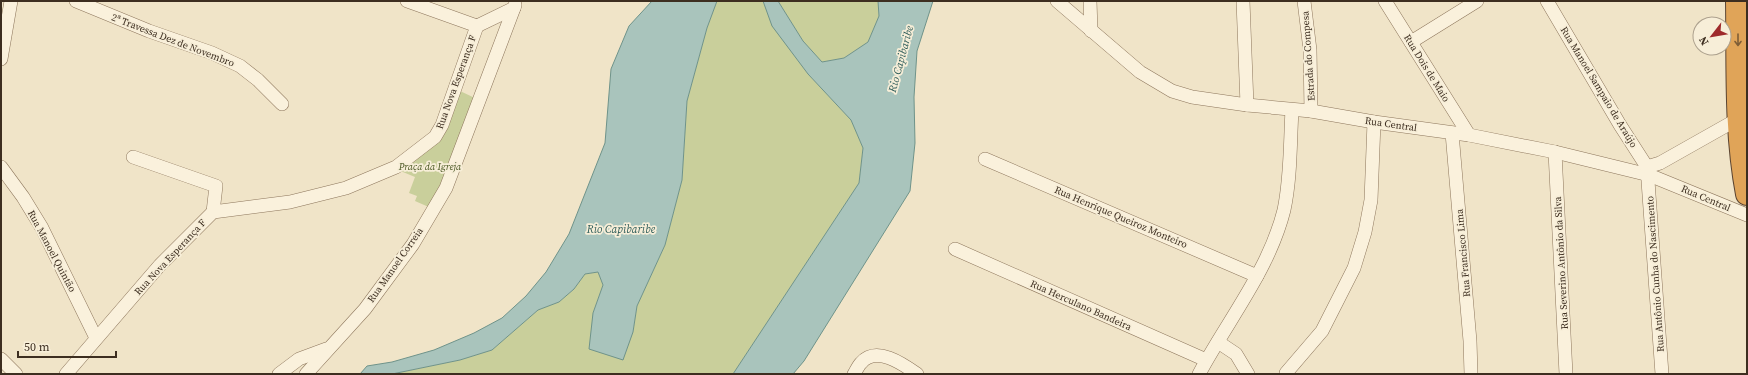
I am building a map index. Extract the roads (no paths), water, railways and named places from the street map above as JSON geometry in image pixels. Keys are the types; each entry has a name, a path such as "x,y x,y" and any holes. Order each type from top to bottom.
{"highway":[{"path":"1738,1 1738,119 1740,148 1747,194"}],"street":[{"path":"1,59 11,1"},
{"name":"2ª Travessa Dez de Novembro","path":"76,1 149,31 212,53 240,66 258,80 282,104"},
{"path":"407,1 477,26"},
{"name":"Rua Central","path":"1057,1 1140,72 1172,91 1192,97 1247,105 1312,111 1374,122 1469,135 1648,171 1747,216"},
{"path":"1090,1 1091,31"},
{"path":"1243,1 1247,105"},
{"name":"Estrada do Compesa","path":"1304,1 1310,50 1312,111"},
{"name":"Rua Dois de Maio","path":"1385,1 1469,135"},
{"path":"1411,42 1477,1"},
{"name":"Rua Manoel Sampaio de Araújo","path":"1547,1 1648,171"},
{"name":"Rua Manoel Correia","path":"477,26 515,5"},
{"name":"Rua Manoel Correia","path":"306,374 365,309 412,244 446,188 515,5"},
{"name":"Rua Nova Esperança F","path":"66,374 160,265 213,212 297,200 346,188 396,167 435,137 442,125 477,26"},
{"path":"1198,374 1257,276 1273,244 1284,210 1289,172 1292,110"},
{"path":"1648,171 1738,119"},
{"path":"1283,373 1322,330 1354,268 1365,232 1371,200 1374,122"},
{"name":"Rua Francisco Lima","path":"1452,133 1470,333 1471,374"},
{"name":"Rua Severino Antônio da Silva","path":"1555,152 1566,374"},
{"path":"133,157 216,186 213,212"},
{"name":"Rua Henrique Queiroz Monteiro","path":"985,159 1257,276"},
{"name":"Rua Manoel Quintão","path":"1,167 23,197 42,228 96,338"},
{"name":"Rua Antônio Cunha do Nascimento","path":"1648,171 1662,374"},
{"name":"Rua Herculano Bandeira","path":"956,249 1206,360"},
{"path":"1218,342 1236,354 1248,374"},
{"path":"279,374 299,359 316,354 333,346"},
{"path":"854,374 862,362 874,356 884,356 901,363 917,374"},
{"path":"1,359 16,374"},
{"path":"1283,373 1301,374"}],"water":[{"name":"Rio Capibaribe","path":"652,1 717,1 707,28 687,101 682,180 665,245 637,306 633,332 623,360 589,349 593,313 603,285 598,272 585,274 574,289 559,302 538,310 492,350 460,360 392,374 360,374 367,366 392,362 434,350 474,333 502,318 526,296 546,272 569,234 605,143 611,69 629,26"},
{"name":"Rio Capibaribe","path":"763,1 778,1 803,41 822,62 844,58 868,42 879,16 878,1 933,1 917,51 914,97 915,143 910,191 804,361 793,374 733,374 859,183 863,148 851,120 808,74 772,26"}],"park label":[{"name":"Praça da Igreja","path":"430,166"}]}
